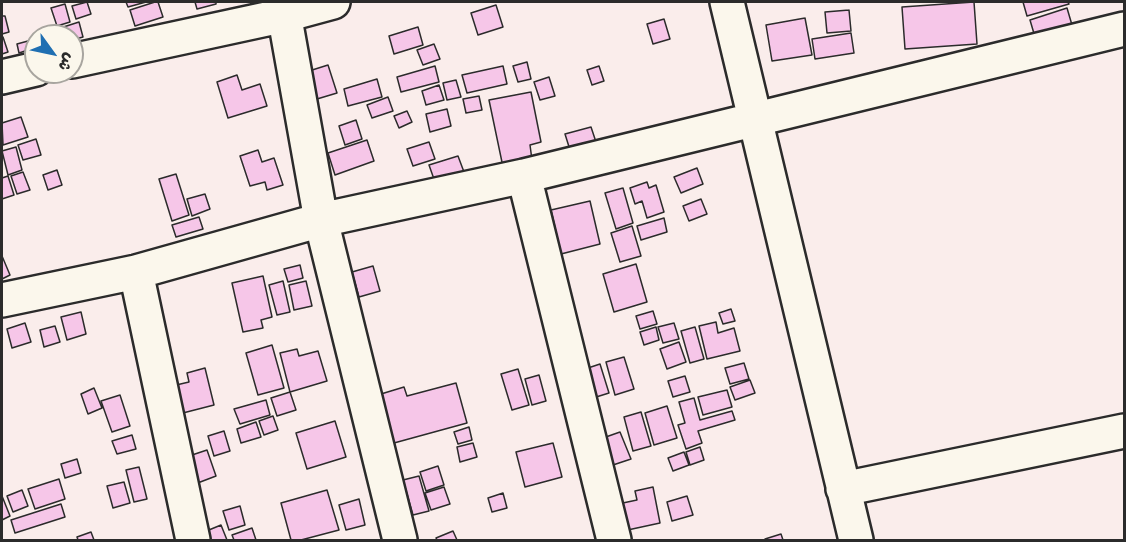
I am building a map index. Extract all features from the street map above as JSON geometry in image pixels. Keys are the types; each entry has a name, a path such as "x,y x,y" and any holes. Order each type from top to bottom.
{"street":[{"path":"84,59 284,8 333,2"},
{"path":"727,2 856,540"},
{"path":"284,8 321,220 400,540"},
{"path":"2,300 136,272 321,220 524,176 1125,29"},
{"path":"2,77 24,72"},
{"path":"524,176 614,540"},
{"path":"136,272 193,540"},
{"path":"843,489 1125,431"}],"building":[{"path":"87,2 91,14 76,19 72,6"},
{"path":"126,2 146,2 128,7"},
{"path":"158,2 163,17 135,26 130,10"},
{"path":"195,2 216,2 216,4 197,9"},
{"path":"974,2 977,44 905,49 902,7"},
{"path":"1023,2 1068,2 1069,4 1027,16"},
{"path":"65,4 70,22 56,24 51,8"},
{"path":"496,5 503,27 478,35 471,13"},
{"path":"1067,8 1072,25 1035,37 1030,20"},
{"path":"849,10 851,31 827,33 825,12"},
{"path":"2,16 5,16 9,32 2,34"},
{"path":"805,18 812,55 772,61 766,25"},
{"path":"664,19 670,39 653,44 647,24"},
{"path":"418,27 423,45 394,54 389,36"},
{"path":"851,33 854,53 815,59 812,39"},
{"path":"2,38 8,52 2,54"},
{"path":"24,42 24,51 19,53 17,44"},
{"path":"434,44 440,59 423,65 417,50"},
{"path":"527,62 531,79 518,82 513,66"},
{"path":"328,65 337,93 317,99 309,71"},
{"path":"435,66 439,82 401,92 397,77"},
{"path":"503,66 507,84 467,93 462,75"},
{"path":"599,66 604,81 592,85 587,70"},
{"path":"237,75 242,90 260,84 267,106 228,118 217,82"},
{"path":"549,77 555,96 540,100 534,82"},
{"path":"377,79 382,97 348,106 344,89"},
{"path":"456,80 461,97 447,100 443,83"},
{"path":"439,85 444,100 426,105 422,91"},
{"path":"531,92 541,142 530,145 532,160 503,167 489,100"},
{"path":"479,96 482,110 466,113 463,99"},
{"path":"388,97 393,111 372,118 367,105"},
{"path":"447,109 451,126 430,132 426,114"},
{"path":"407,111 412,122 399,128 394,116"},
{"path":"21,117 28,137 3,145 2,123"},
{"path":"356,120 362,139 345,145 339,126"},
{"path":"591,127 596,142 570,150 565,134"},
{"path":"36,139 41,155 23,160 18,145"},
{"path":"367,140 374,161 335,175 328,153"},
{"path":"429,142 435,159 413,166 407,149"},
{"path":"16,147 22,170 8,175 2,151"},
{"path":"258,150 262,162 274,158 283,185 267,190 265,182 250,186 240,156"},
{"path":"458,156 464,172 435,182 429,165"},
{"path":"697,168 703,184 681,193 674,177"},
{"path":"57,170 62,185 48,190 43,175"},
{"path":"23,172 30,190 17,194 11,176"},
{"path":"176,174 189,215 172,221 159,179"},
{"path":"8,176 14,195 2,199 2,178"},
{"path":"647,182 649,188 656,185 664,212 647,218 642,201 635,204 630,188"},
{"path":"623,188 633,223 616,229 605,193"},
{"path":"205,194 210,209 192,216 187,199"},
{"path":"701,199 707,214 689,221 683,206"},
{"path":"590,201 600,244 561,254 551,210"},
{"path":"199,217 203,229 176,237 172,225"},
{"path":"664,218 667,232 641,240 637,226"},
{"path":"632,226 641,256 620,262 611,233"},
{"path":"2,256 10,275 2,279"},
{"path":"636,264 647,302 614,312 603,274"},
{"path":"300,265 303,278 288,282 284,269"},
{"path":"373,266 380,291 359,297 352,272"},
{"path":"263,276 272,317 261,320 263,328 243,332 232,283"},
{"path":"283,281 290,312 277,315 269,285"},
{"path":"306,281 312,306 294,310 289,285"},
{"path":"731,309 735,321 723,324 719,313"},
{"path":"653,311 657,324 640,329 636,316"},
{"path":"81,312 86,334 67,340 61,317"},
{"path":"716,322 718,333 734,328 740,351 707,359 699,326"},
{"path":"25,323 31,342 12,348 7,329"},
{"path":"674,323 679,339 663,343 658,327"},
{"path":"55,326 60,342 44,347 40,330"},
{"path":"656,327 659,340 644,345 640,332"},
{"path":"695,327 704,359 690,363 681,331"},
{"path":"679,342 686,362 667,369 660,349"},
{"path":"272,345 284,388 258,395 246,353"},
{"path":"297,349 299,356 318,351 327,381 290,392 280,353"},
{"path":"624,357 634,389 615,395 606,362"},
{"path":"744,363 749,379 730,384 725,368"},
{"path":"600,364 609,393 593,398 585,369"},
{"path":"205,368 214,405 179,414 172,386 189,382 187,373"},
{"path":"518,369 529,405 512,410 501,374"},
{"path":"539,375 546,401 532,405 525,379"},
{"path":"685,376 690,392 673,397 668,381"},
{"path":"750,380 755,393 735,400 730,387"},
{"path":"456,383 467,423 394,443 381,394 404,387 407,396"},
{"path":"94,388 102,408 88,414 81,394"},
{"path":"727,390 732,407 703,415 698,397"},
{"path":"290,392 296,410 277,416 271,398"},
{"path":"120,395 130,426 112,432 101,401"},
{"path":"694,398 700,420 732,411 735,420 698,431 702,443 686,449 678,425 685,423 679,402"},
{"path":"266,400 270,415 240,424 234,409"},
{"path":"667,406 677,438 654,445 645,413"},
{"path":"641,412 651,446 633,451 624,417"},
{"path":"273,416 278,430 264,435 259,421"},
{"path":"335,421 346,457 307,469 296,433"},
{"path":"256,422 261,437 241,443 237,429"},
{"path":"469,427 472,440 458,444 454,432"},
{"path":"224,431 230,451 214,456 208,436"},
{"path":"620,432 631,459 613,465 603,438"},
{"path":"132,435 136,449 117,454 112,441"},
{"path":"473,443 477,457 460,462 457,447"},
{"path":"553,443 562,477 525,487 516,452"},
{"path":"700,447 704,460 690,465 686,452"},
{"path":"207,450 216,476 195,484 186,457"},
{"path":"684,452 689,465 673,471 668,458"},
{"path":"77,459 81,473 65,478 61,464"},
{"path":"438,466 444,485 426,491 420,472"},
{"path":"139,467 147,499 134,502 126,470"},
{"path":"419,476 429,511 413,515 403,480"},
{"path":"59,479 65,499 35,509 28,489"},
{"path":"124,482 130,503 113,508 107,486"},
{"path":"444,487 450,504 431,510 425,493"},
{"path":"653,487 660,523 623,531 618,504 637,500 635,491"},
{"path":"22,490 28,506 13,512 7,496"},
{"path":"327,490 339,530 301,540 291,540 281,503"},
{"path":"503,493 507,508 492,512 488,498"},
{"path":"2,496 10,516 2,520"},
{"path":"687,496 693,515 672,521 667,502"},
{"path":"359,499 365,525 346,530 339,505"},
{"path":"61,504 65,517 15,533 11,520"},
{"path":"240,506 245,525 229,530 223,511"},
{"path":"221,525 227,540 208,540 204,532"},
{"path":"252,528 256,540 234,540 232,535"},
{"path":"453,531 457,540 437,540 436,538"},
{"path":"91,532 94,540 78,540 77,537"},
{"path":"781,534 783,540 765,539"}]}
